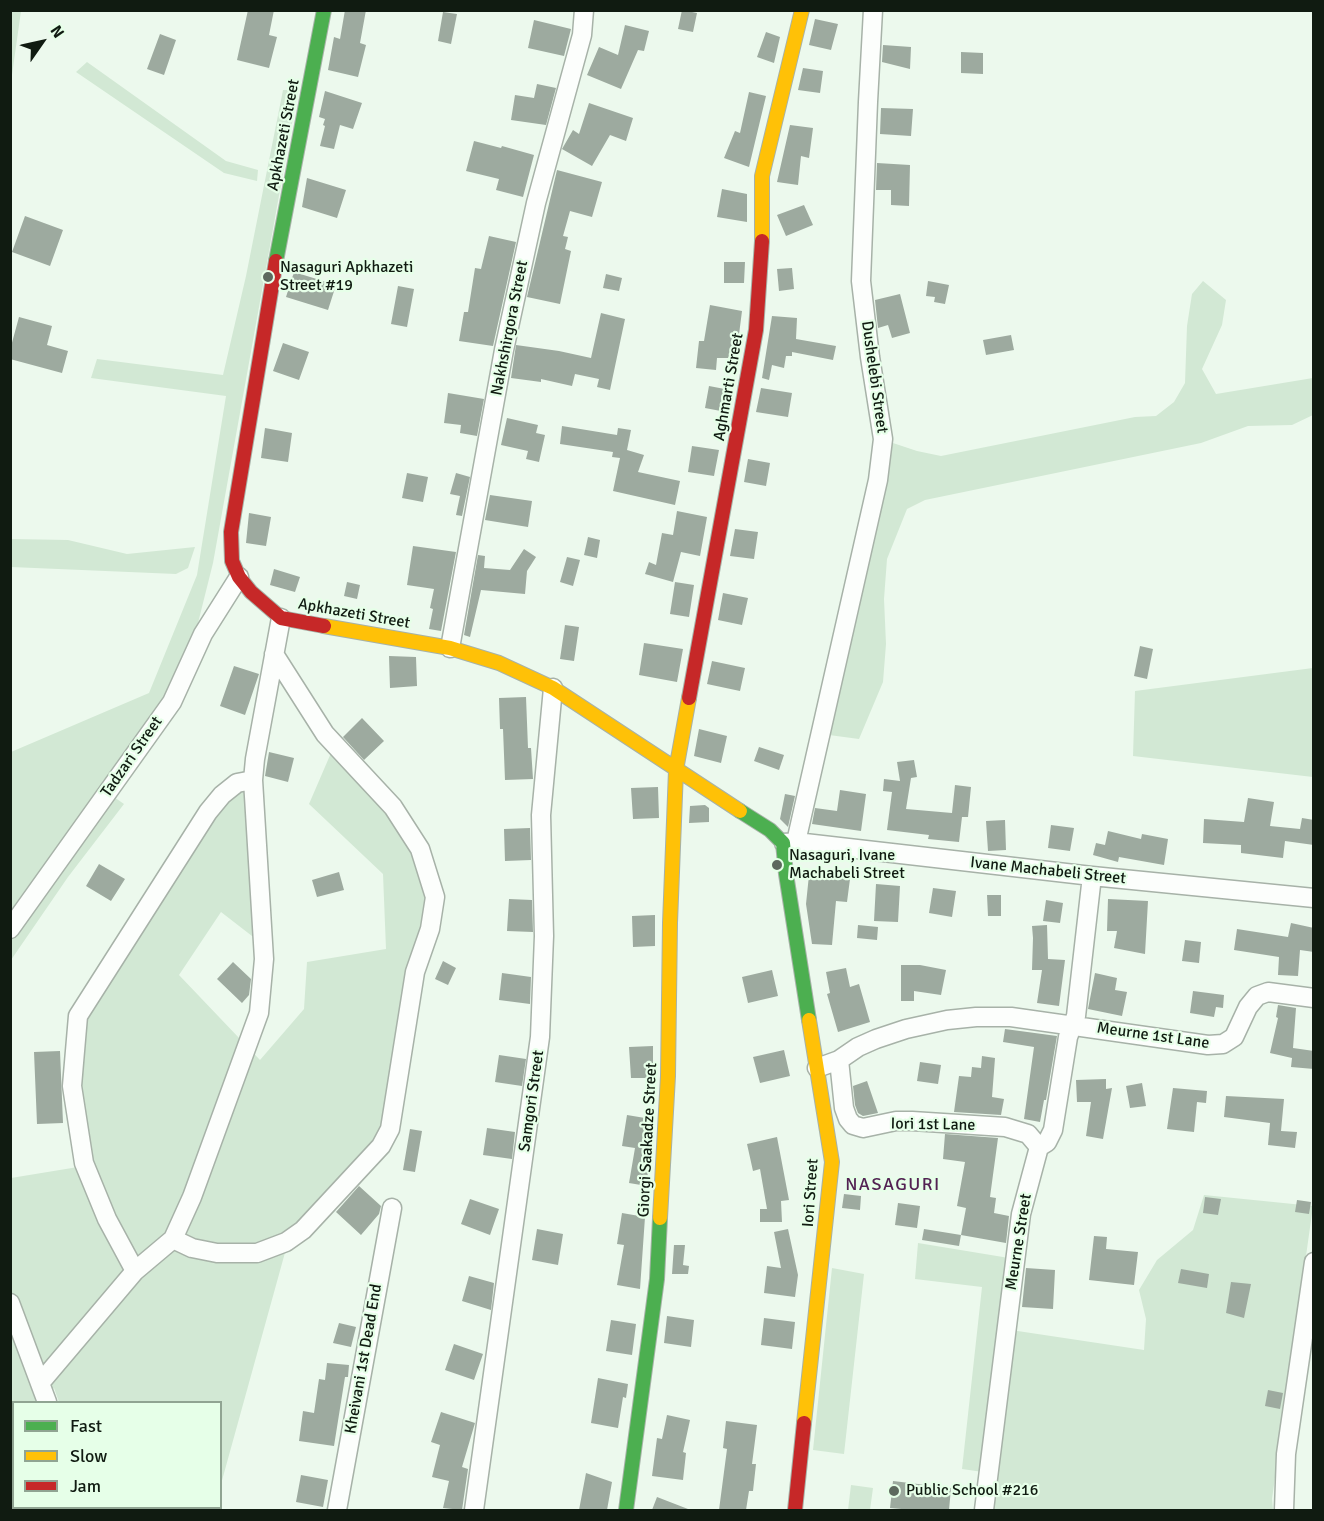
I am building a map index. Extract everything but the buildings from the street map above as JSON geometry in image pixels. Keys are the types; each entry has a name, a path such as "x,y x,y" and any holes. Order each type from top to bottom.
{"street":[{"name":"Apkhazeti Street","path":"324,10 268,305 231,532 232,561 239,578 251,592 281,618 450,648 499,663 553,688 790,842"},
{"name":"Nakhshirgora Street","path":"450,648 504,350 536,202 582,35 584,10"},
{"name":"Aghmarti Street","path":"676,770 756,330 762,233 762,176 802,10"},
{"name":"Dushelebi Street","path":"790,842 878,480 884,439 870,357 861,280 873,10"},
{"name":"Tadzari Street","path":"10,929 172,702 203,634 239,578"},
{"path":"41,1382 135,1271 173,1239 192,1197 259,1013 264,959 253,780 281,618"},
{"path":"173,1239 192,1248 217,1253 257,1253 286,1242 303,1230 381,1146 390,1129 415,972 430,928 434,907 435,897 420,849 415,841 393,807 325,734 274,654"},
{"name":"Samgori Street","path":"474,1510 540,1037 544,936 541,815 553,688"},
{"name":"Giorgi Saakadze Street","path":"626,1510 657,1279 668,1076 670,923 676,770"},
{"path":"135,1271 107,1219 84,1163 72,1086 78,1016 208,812 222,795 237,783 253,780"},
{"name":"Ivane Machabeli Street","path":"790,842 1314,898"},
{"name":"Iori Street","path":"790,842 786,874 832,1162 795,1510"},
{"name":"Meurne Street","path":"984,1510 1021,1214 1039,1147 1047,1142 1053,1130 1068,1037 1073,1025 1092,876"},
{"name":"Meurne 1st Lane","path":"1073,1025 1208,1045 1223,1044 1234,1036 1248,1006 1257,996 1268,992 1314,998"},
{"path":"817,1068 840,1060 858,1047 876,1039 906,1029 947,1020 1011,1017 1073,1025"},
{"name":"Iori 1st Lane","path":"840,1060 844,1108 853,1125 863,1128 896,1121 912,1121 1005,1127 1028,1134 1039,1147"},
{"name":"Kheivani 1st Dead End","path":"337,1510 392,1208"},
{"path":"1284,1510 1286,1454 1314,1262"},
{"path":"10,1303 47,1401"}],"green space":[{"path":"10,11 21,11 11,82"},
{"path":"87,62 226,161 258,170 257,181 224,173 76,72"},
{"path":"283,90 298,90 213,563 196,631 166,696 101,788 124,804 68,877 11,960 11,752 149,693 197,575 226,396 91,378 97,359 223,375 246,276"},
{"path":"1203,281 1226,300 1222,325 1202,369 1216,394 1313,378 1313,415 1292,425 1248,426 1201,443 925,500 907,509 887,559 883,682 859,739 829,735 890,442 941,456 1135,417 1156,416 1174,402 1185,383 1187,326 1192,294"},
{"path":"11,539 68,540 127,554 195,547 188,568 176,574 11,567"},
{"path":"1313,668 1313,777 1133,756 1135,691"},
{"path":"331,753 387,810 411,849 429,907 383,1129 374,1146 286,1249 222,1480 222,1401 59,1401 54,1388 44,1401 12,1401 11,1434 11,1178 78,1167 71,1036 228,782 243,771 255,930 252,936 221,912 179,975 260,1060 304,1009 307,962 386,949 383,874 309,804"},
{"path":"1204,1195 1313,1206 1272,1499 1273,1510 992,1510 1011,1330 1144,1350 1146,1319 1139,1290 1157,1260 1193,1230"},
{"path":"918,1243 1009,1258 983,1472 962,1469 982,1287 915,1279"},
{"path":"832,1268 864,1274 844,1454 813,1450"},
{"path":"851,1485 873,1488 870,1510 848,1510"},
{"path":"86,1509 214,1509 213,1510"}],"traffic: fast":[{"path":"276,261 324,10"},
{"path":"740,811 770,830 783,843 809,1020"},
{"path":"626,1510 657,1279 660,1218"}],"traffic: slow":[{"path":"762,241 762,176 802,10"},
{"path":"324,626 450,648 499,663 553,688 740,811"},
{"path":"660,1218 668,1076 670,923 676,770 689,698"},
{"path":"804,1423 832,1162 809,1020"}],"traffic: jam":[{"path":"689,698 756,330 762,241"},
{"path":"276,261 231,532 232,561 239,577 251,592 281,618 324,626"},
{"path":"795,1510 804,1423"}],"place":[{"name":"Nasaguri Apkhazeti Street #19","path":"268,277"},
{"name":"Nasaguri, Ivane Machabeli Street","path":"777,865"},
{"name":"Public School #216","path":"894,1491"}],"district":[{"name":"NASAGURI","path":"893,1185"}]}
